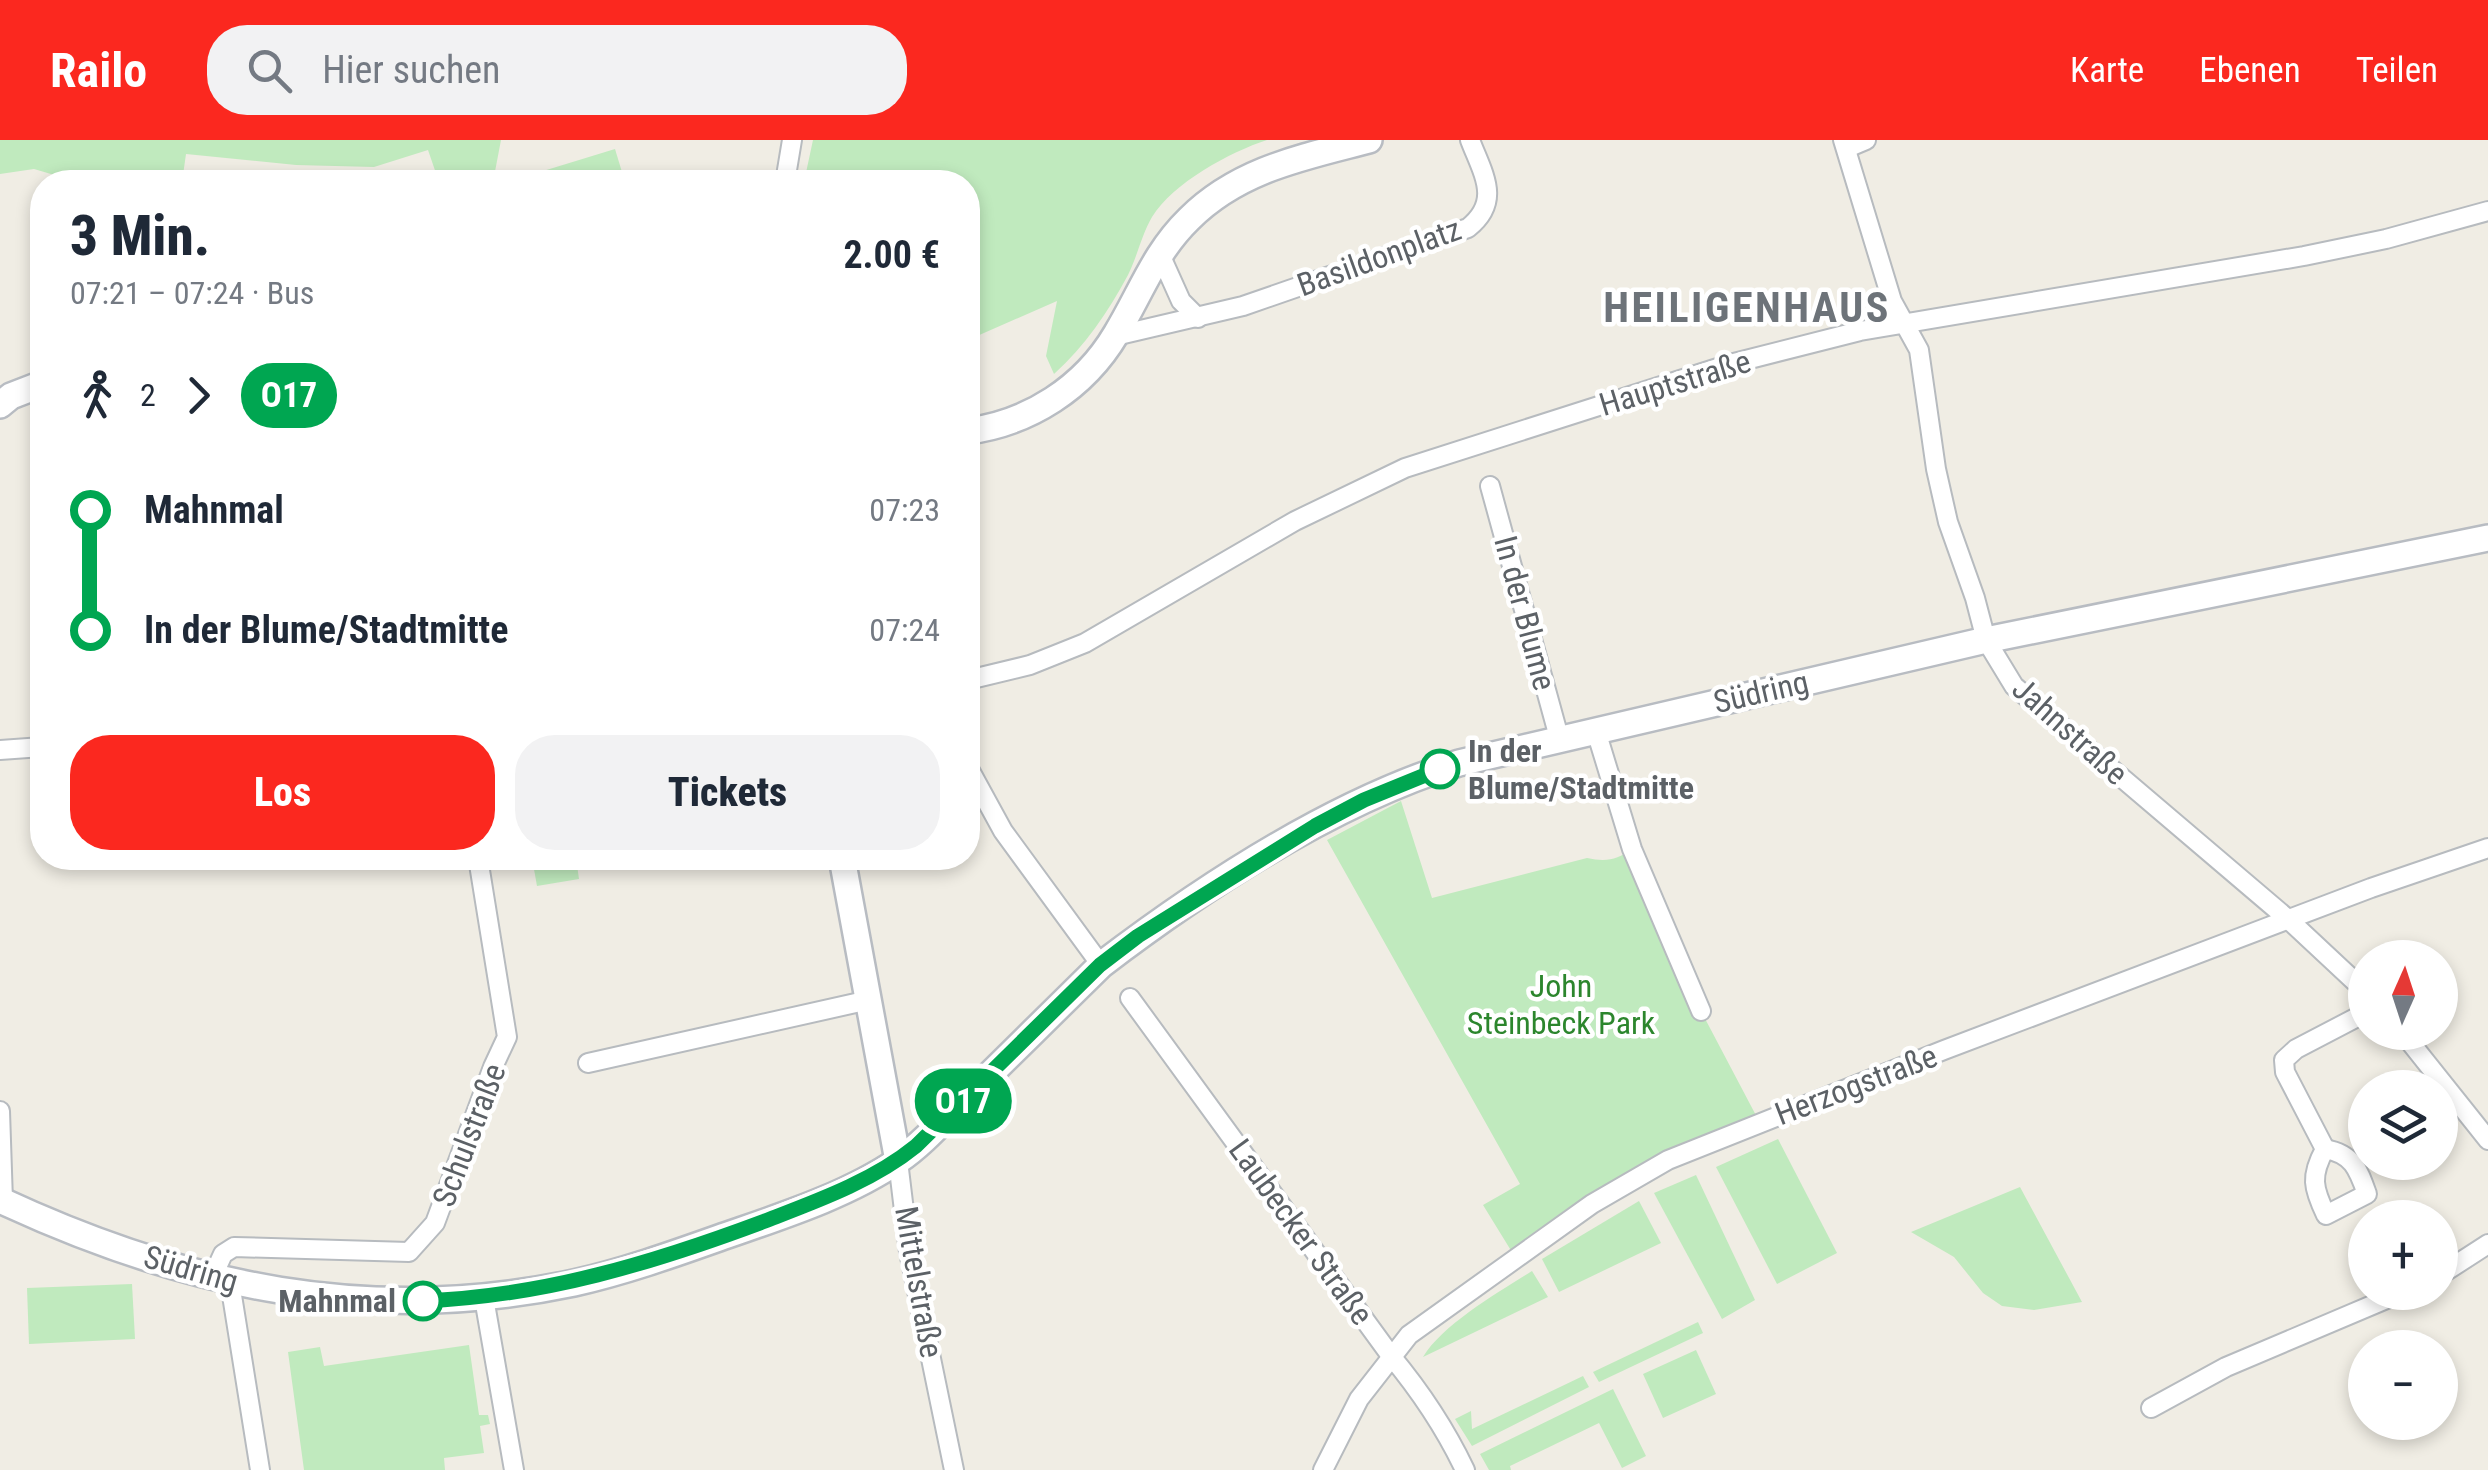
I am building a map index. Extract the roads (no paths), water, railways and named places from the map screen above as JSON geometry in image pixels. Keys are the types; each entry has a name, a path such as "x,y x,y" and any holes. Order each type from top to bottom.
{"street":[{"path":"787,170 792,140"},
{"path":"980,429 1011,423 1045,405 1086,373 1115,336 1159,252 1190,217 1239,181 1272,166 1370,140"},
{"name":"Basildonplatz","path":"1115,336 1243,306 1468,228 1481,217 1488,190 1470,140"},
{"path":"1845,144 1866,140"},
{"name":"Jahnstraße","path":"1845,144 1892,301 1918,350 1948,522 1986,640 2014,686 2289,920 2348,975"},
{"name":"Hauptstraße","path":"980,677 1030,665 1085,643 1295,521 1406,468 1730,364 1860,331 2304,256 2386,239 2488,210"},
{"path":"1159,252 1181,301 1198,318"},
{"path":"4,394 30,387"},
{"name":"In der Blume","path":"1490,486 1560,741"},
{"name":"Südring","path":"2,1201 149,1258 221,1281 302,1295 423,1301 484,1298 577,1282 644,1264 814,1202 898,1161 1100,965 1138,936 1238,871 1346,809 1429,772 1986,640 2488,538"},
{"path":"1596,731 1632,849 1701,1011"},
{"path":"0,750 30,747"},
{"path":"980,789 1003,831 1100,965"},
{"name":"Herzogstraße","path":"1323,1470 1359,1399 1409,1336 1592,1204 1668,1160 2289,920 2488,848"},
{"name":"Schulstraße","path":"221,1281 223,1254 234,1247 409,1252 435,1224 492,1067 507,1038 480,870"},
{"name":"Mittelstraße","path":"844,870 898,1161 910,1252 954,1470"},
{"name":"Laubecker Straße","path":"1130,998 1440,1422 1465,1470"},
{"path":"588,1063 869,1000"},
{"path":"2325,1149 2285,1072 2284,1060 2296,1049 2348,1022"},
{"path":"2416,1050 2488,1140"},
{"path":"0,1111 2,1201"},
{"path":"2458,1263 2488,1244"},
{"path":"221,1281 260,1470"},
{"path":"484,1298 514,1470"},
{"path":"2151,1408 2226,1367 2361,1310"}],"place":[{"name":"In der Blume/Stadtmitte","path":"1440,769"},
{"name":"Mahnmal","path":"423,1301"}],"district":[{"name":"HEILIGENHAUS","path":"1747,307"}],"park label":[{"name":"John Steinbeck Park","path":"1561,1004"}]}
